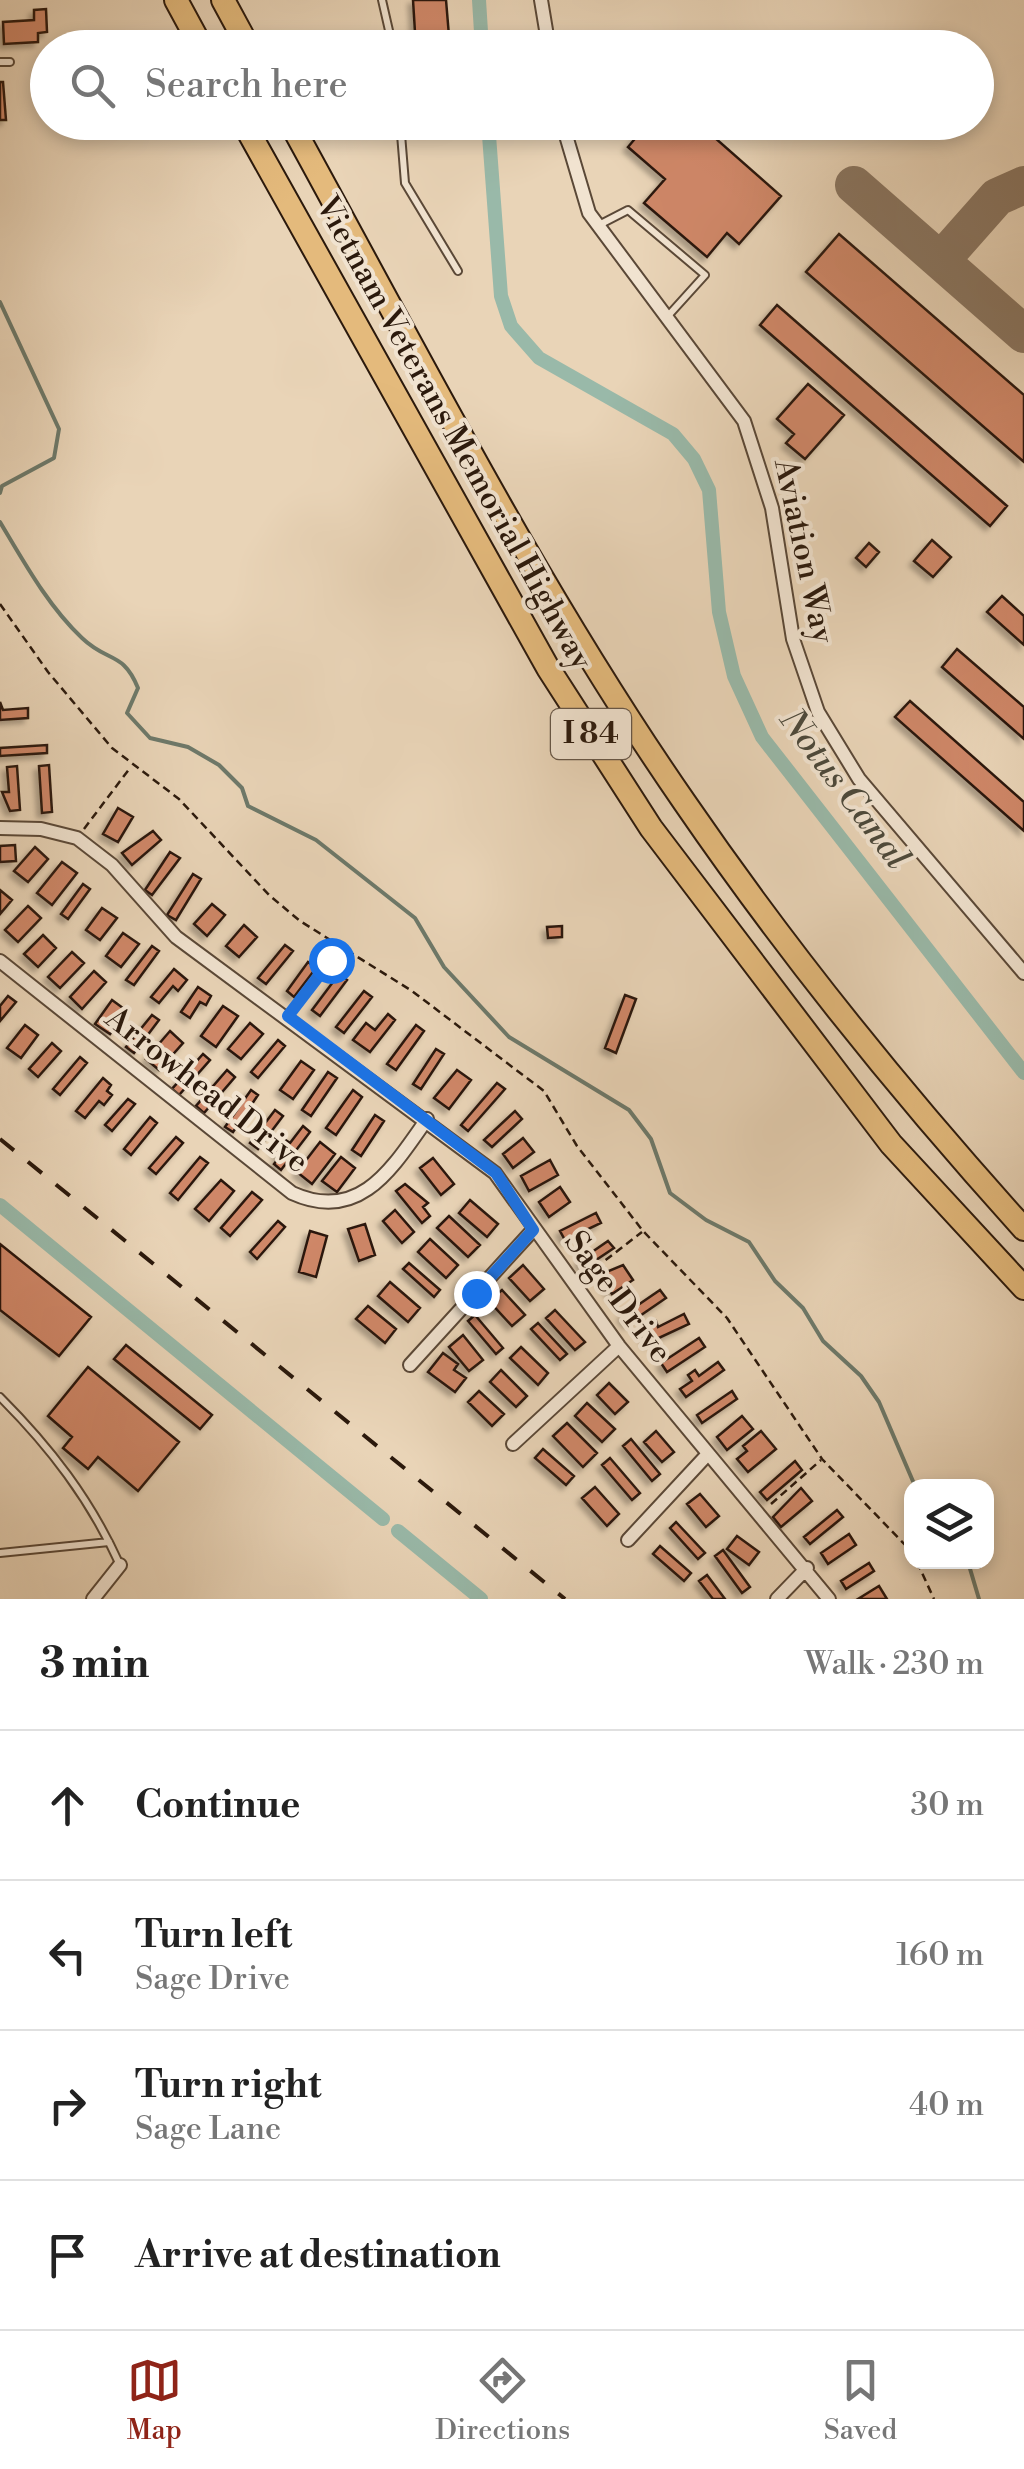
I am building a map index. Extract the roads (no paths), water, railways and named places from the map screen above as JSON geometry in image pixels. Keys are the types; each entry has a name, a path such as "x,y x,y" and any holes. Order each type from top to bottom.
{"highway":[{"path":"176,0 192,30"},
{"path":"222,0 239,30"},
{"name":"Vietnam Veterans Memorial Highway","path":"253,140 548,668 651,828 891,1144 1024,1288"},
{"name":"I 84","path":"300,140 562,612 684,802 811,977 927,1122 1024,1229"}],"street":[{"path":"541,0 546,30"},
{"name":"Aviation Way","path":"566,140 574,172 597,226 744,421 772,508 796,652 818,712 860,779 1024,973"},
{"name":"Sage Drive","path":"0,828 41,829 76,838 112,864 176,937 496,1173 619,1346 829,1599"},
{"name":"Arrowhead Drive","path":"0,961 144,1079 292,1193 308,1200 333,1201 368,1192 394,1166 427,1119"},
{"path":"410,1365 533,1230"},
{"path":"513,1444 619,1346"},
{"path":"628,1540 706,1455"},
{"path":"93,1599 120,1564"},
{"path":"777,1599 807,1568"}],"lane":[{"path":"382,0 389,30"},
{"path":"0,62 10,62"},
{"path":"401,140 405,183 458,271"},
{"path":"597,226 628,210 705,275 666,318"},
{"path":"0,1397 46,1443 98,1517 120,1564"},
{"path":"0,1553 110,1542"}],"waterway":[{"name":"Notus Canal","path":"479,0 481,30"},
{"name":"Notus Canal","path":"489,140 501,296 511,326 539,358 673,434 694,459 709,490 719,612 734,676 762,737 1024,1073"},
{"path":"0,302 59,429 54,458 2,486 0,493"},
{"path":"0,522 58,612 91,646 127,668 138,688 127,713 150,738 188,747 219,765 242,788 248,806 316,840 415,918 444,967 509,1037 629,1110 651,1139 670,1193 706,1220 749,1242 775,1281 803,1308 823,1341 861,1376 879,1402 912,1479"},
{"path":"0,1205 383,1519"},
{"path":"398,1531 481,1599"},
{"path":"970,1569 979,1599"}],"railway":[{"path":"0,1139 565,1599"}]}
